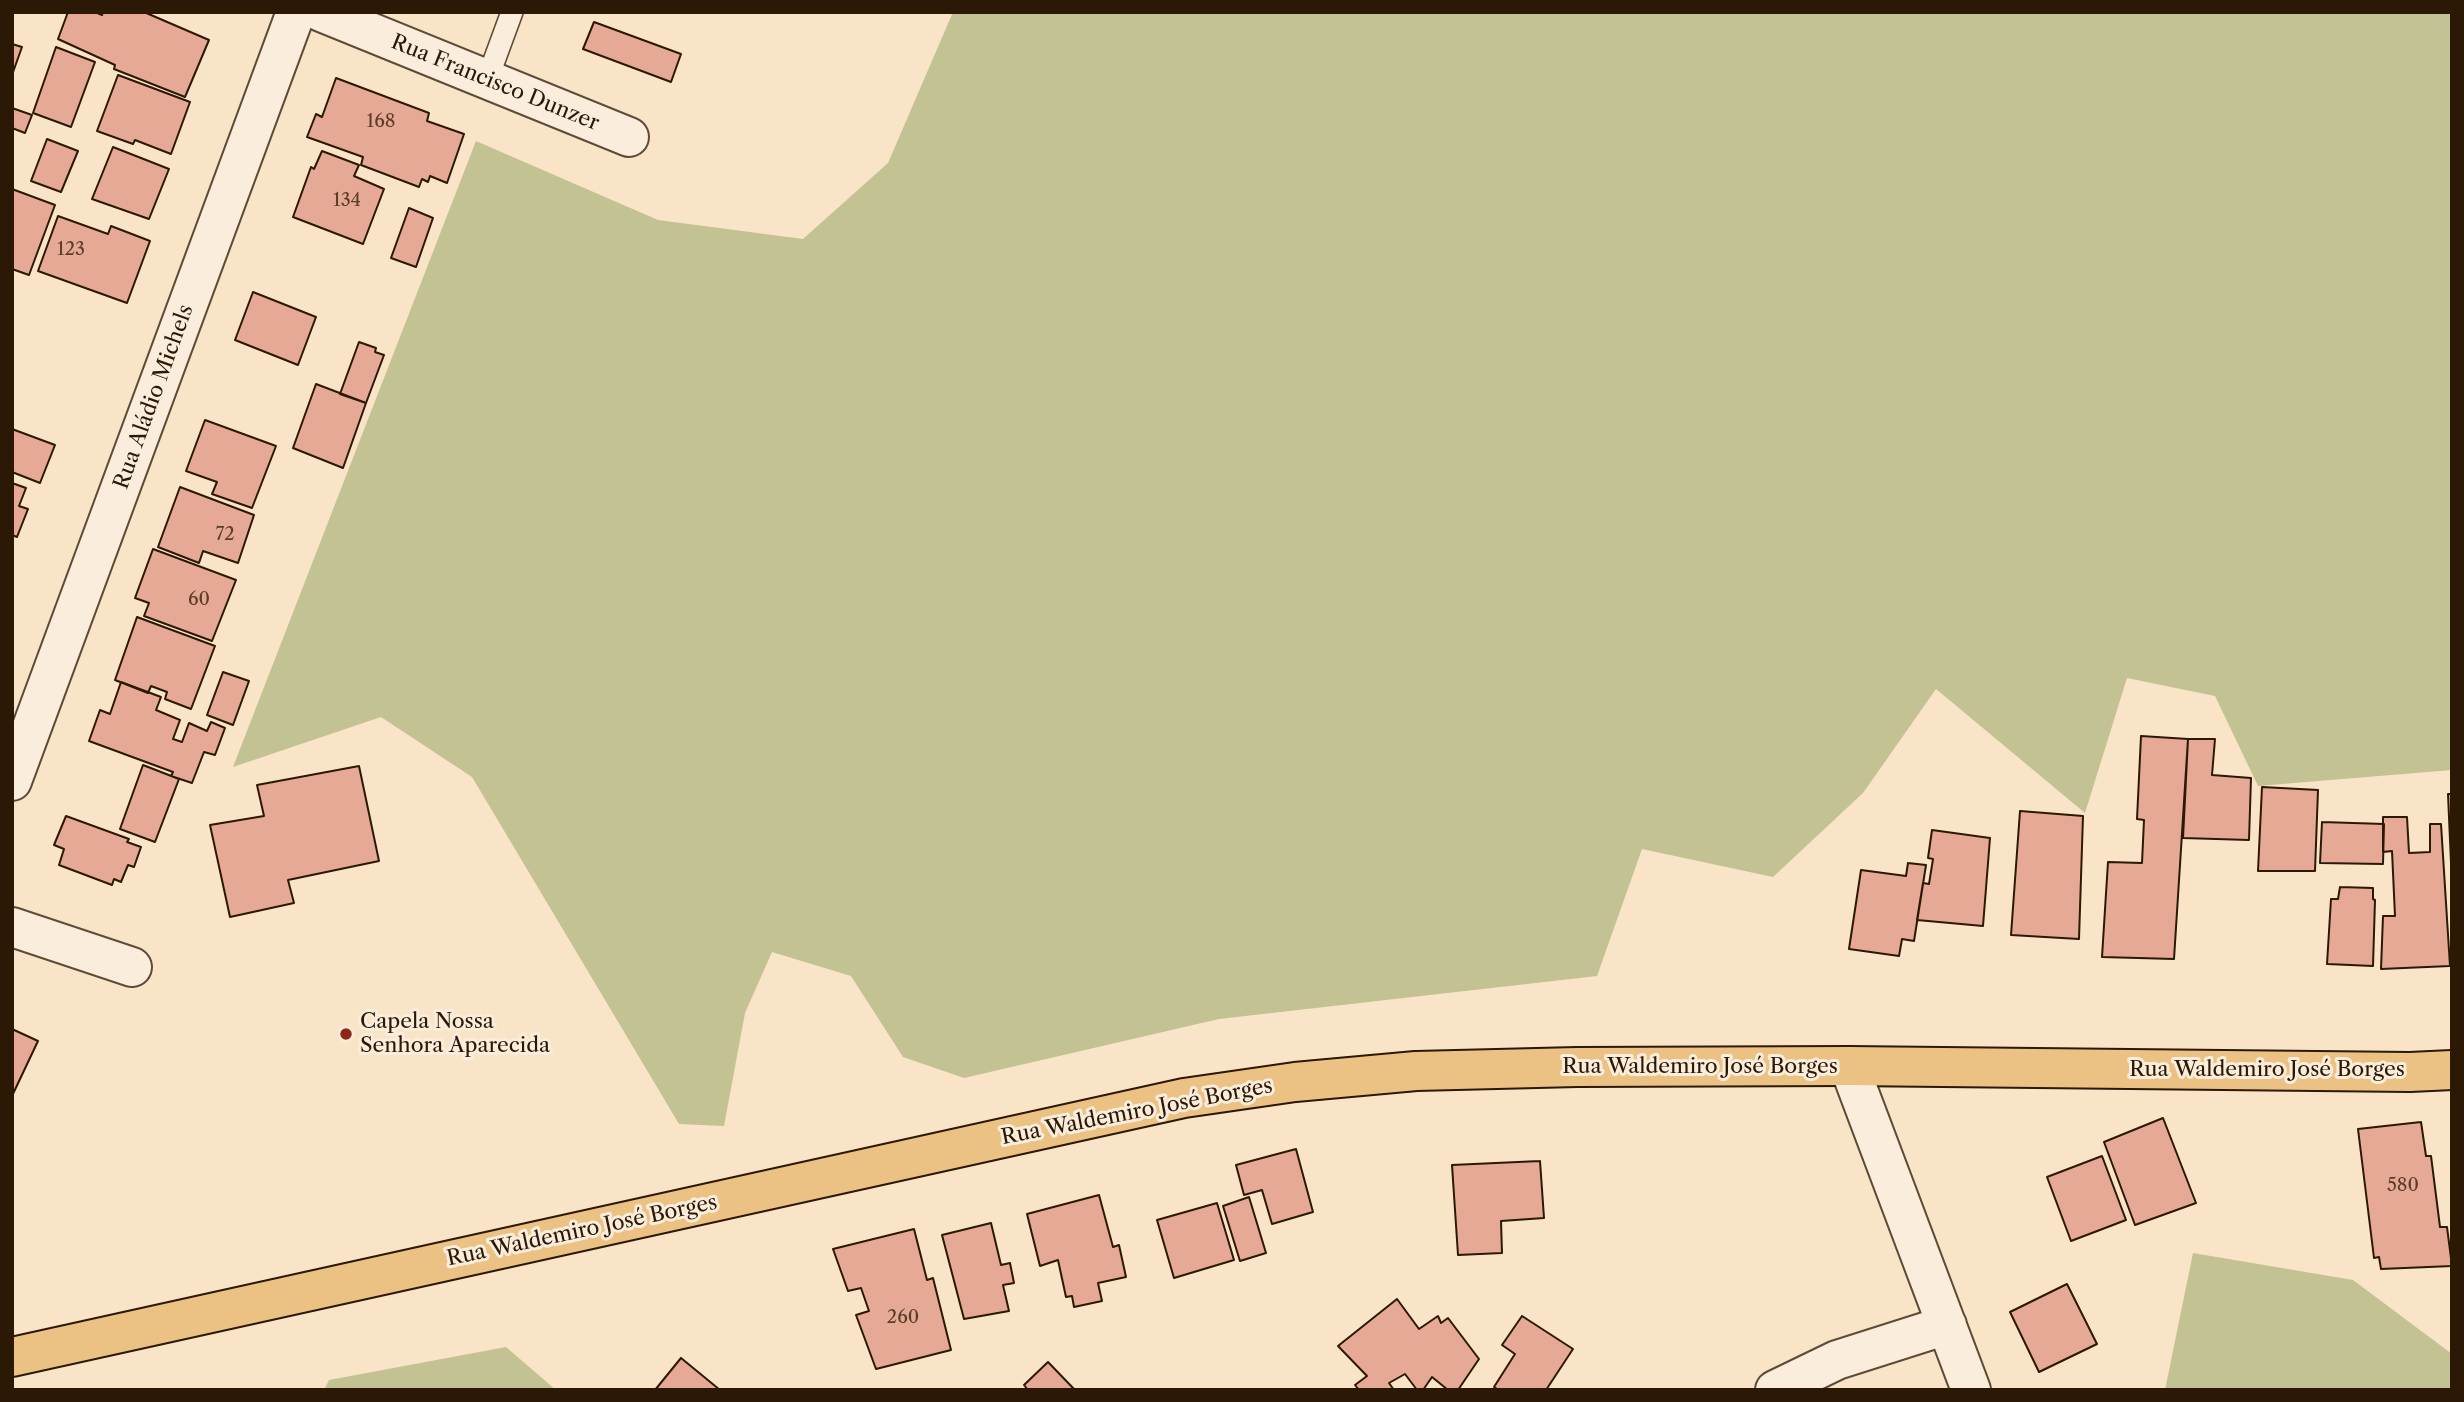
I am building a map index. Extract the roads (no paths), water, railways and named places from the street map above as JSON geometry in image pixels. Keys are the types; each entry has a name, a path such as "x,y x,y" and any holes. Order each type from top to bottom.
{"main road":[{"name":"Rua Waldemiro José Borges","path":"12,1357 1184,1098 1295,1082 1416,1071 1577,1067 1849,1066 2397,1072 2452,1070"}],"street":[{"name":"Rua Aládio Michels","path":"12,781 296,12"},
{"name":"Rua Francisco Dunzer","path":"321,12 629,137"},
{"path":"12,927 132,967"},
{"path":"1849,1066 1971,1390"},
{"path":"1776,1390 1837,1360 1947,1325"}],"lane":[{"path":"487,80 512,12"}],"place":[{"name":"Capela Nossa Senhora Aparecida","path":"346,1034"}]}
